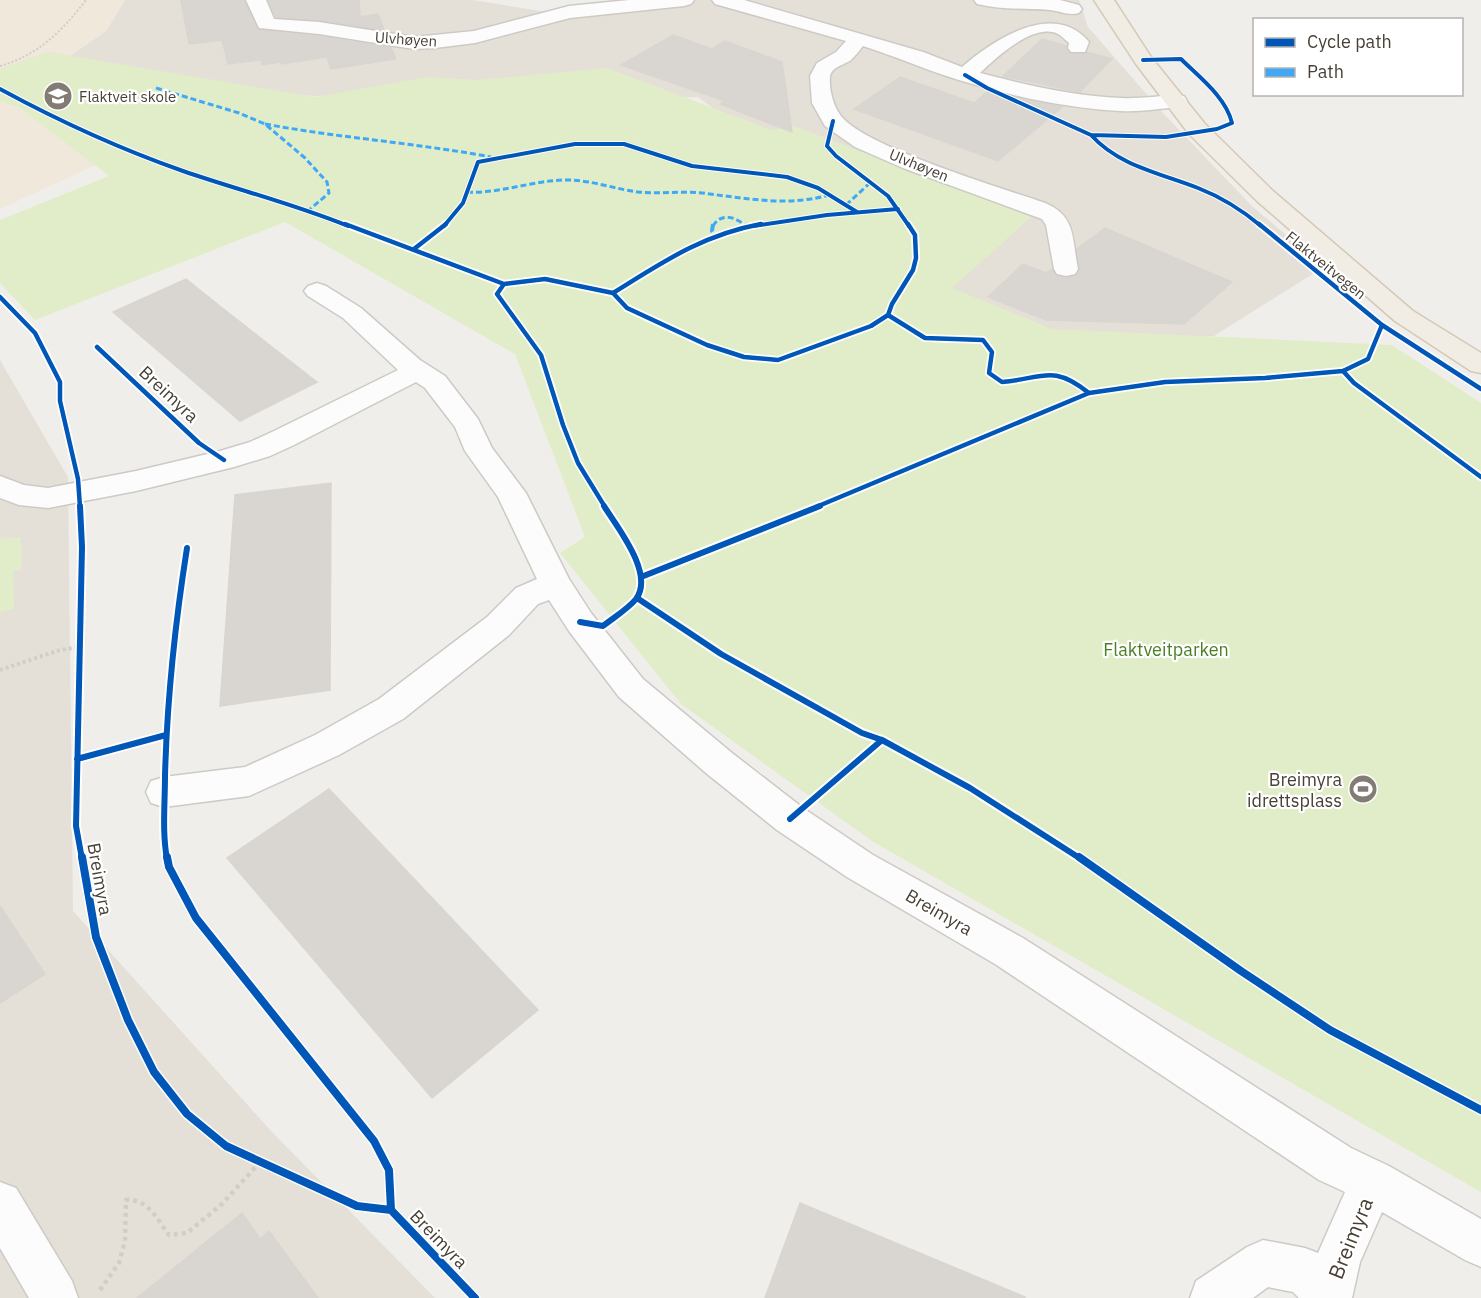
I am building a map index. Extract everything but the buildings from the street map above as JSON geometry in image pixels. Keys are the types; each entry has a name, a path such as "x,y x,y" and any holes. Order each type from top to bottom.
{"main road":[{"name":"Flaktveitvegen","path":"1104,0 1143,60 1197,129 1278,208 1404,316 1481,365"}],"street":[{"name":"Ulvhøyen","path":"256,0 266,24 320,28 414,43 458,40 573,6 684,0"},
{"path":"722,0 760,9 916,56 965,75 1074,100 1123,105 1176,101"},
{"path":"984,0 1005,3 1050,1 1067,6 1073,10 1075,16 1067,28"},
{"path":"965,75 1017,32 1028,27 1050,23 1067,28 1080,42 1078,48"},
{"name":"Ulvhøyen","path":"858,40 843,56 824,67 820,76 823,103 832,121 863,142 911,163 1037,208 1056,217 1059,223 1061,252 1066,269"},
{"name":"Breimyra","path":"317,291 352,313 417,371 435,382 468,425 479,451 511,493 555,584 580,622 631,688 790,819 860,866 1009,951 1335,1164 1373,1182 1481,1244"},
{"path":"0,486 19,495 48,498 136,481 260,449 417,371"},
{"path":"164,792 249,781 327,745 391,709 498,626 526,596 555,584"},
{"name":"Breimyra","path":"1328,1297 1338,1260 1373,1182"},
{"path":"0,1204 55,1298"},
{"name":"Breimyra","path":"1214,1298 1263,1263 1305,1271 1328,1297"}],"path":[{"path":"0,66 17,63 44,49 86,0"},
{"path":"80,636 80,658"},
{"path":"0,670 60,650 80,647"},
{"path":"252,1158 271,1167"},
{"path":"95,1298 119,1263 125,1241 126,1200 133,1198 141,1200 169,1235 187,1233 222,1204 260,1162"}],"shaded area":[{"name":"Flaktveit skole","path":"0,0 125,0 106,31 63,60 167,132 0,209"},
{"path":"125,0 473,0 559,14 651,0 1079,0 1088,27 1163,113 1252,206 1324,267 1214,336 1071,344 950,290 988,197 850,153 763,146 698,97 425,104 208,88 63,61 106,31"},
{"path":"0,360 68,477 73,911 273,1133 435,1298 0,1298"}],"green space":[{"name":"Flaktveitparken","path":"48,52 315,97 428,77 477,80 607,68 771,130 794,126 1031,217 952,288 1052,329 1392,345 1481,403 1481,1192 872,841 681,704 560,553 585,537 515,354 285,222 35,320 0,283 0,220 109,176 19,107 0,101 0,69"},
{"path":"20,537 21,570 13,571 14,609 0,612 0,539"}],"marked path":[{"path":"156,88 239,113 265,124 305,158 327,182 329,193 309,210"},
{"path":"265,124 325,135 431,146 491,157"},
{"path":"467,192 488,193 548,181 573,180 639,192 701,193 741,200 811,200 829,195"},
{"path":"846,205 871,182"},
{"path":"716,236 712,231 713,223 722,218 736,219 749,228"}],"cycle path":[{"path":"965,75 987,88 1091,135 1166,137 1217,129 1232,123 1226,108 1219,99 1181,59 1143,60"},
{"path":"0,89 57,120 183,171 309,210 504,284 545,279 613,293 627,308 707,345 744,357 778,360 871,326 888,315 892,304 913,270 916,258 915,235 888,196 836,156 827,146 833,121"},
{"path":"1091,135 1112,154 1140,168 1205,191 1248,215 1382,325 1481,389"},
{"path":"414,249 441,228 459,210 478,162 575,144 624,144 692,166 787,177 818,188 857,212"},
{"path":"613,293 683,250 729,231 801,218 898,209"},
{"path":"504,284 497,294 541,355 563,425 578,463 637,560 641,577 637,598 603,626 580,622"},
{"path":"0,297 35,333 60,382 60,401 78,479 82,547 76,826 96,937 128,1020 154,1072 187,1114 226,1146 357,1206 391,1210 475,1298"},
{"path":"888,315 925,338 983,340 992,352 989,373 1002,382 1050,374 1071,381 1089,393"},
{"path":"641,577 901,473 999,429 1089,393 1165,382 1265,378 1343,371 1368,359 1382,325"},
{"path":"97,347 199,443 224,460"},
{"path":"1343,371 1354,383 1481,477"},
{"path":"187,548 176,617 166,735 164,840 169,867 196,918 374,1141 389,1170 391,1210"},
{"path":"637,598 721,654 862,733 882,740 970,788 1110,877 1241,971 1330,1030 1481,1110"},
{"path":"77,759 166,735"},
{"path":"790,819 882,740"}],"place":[{"name":"Flaktveit skole","path":"58,96"},
{"name":"Breimyra idrettsplass","path":"1363,789"}]}
